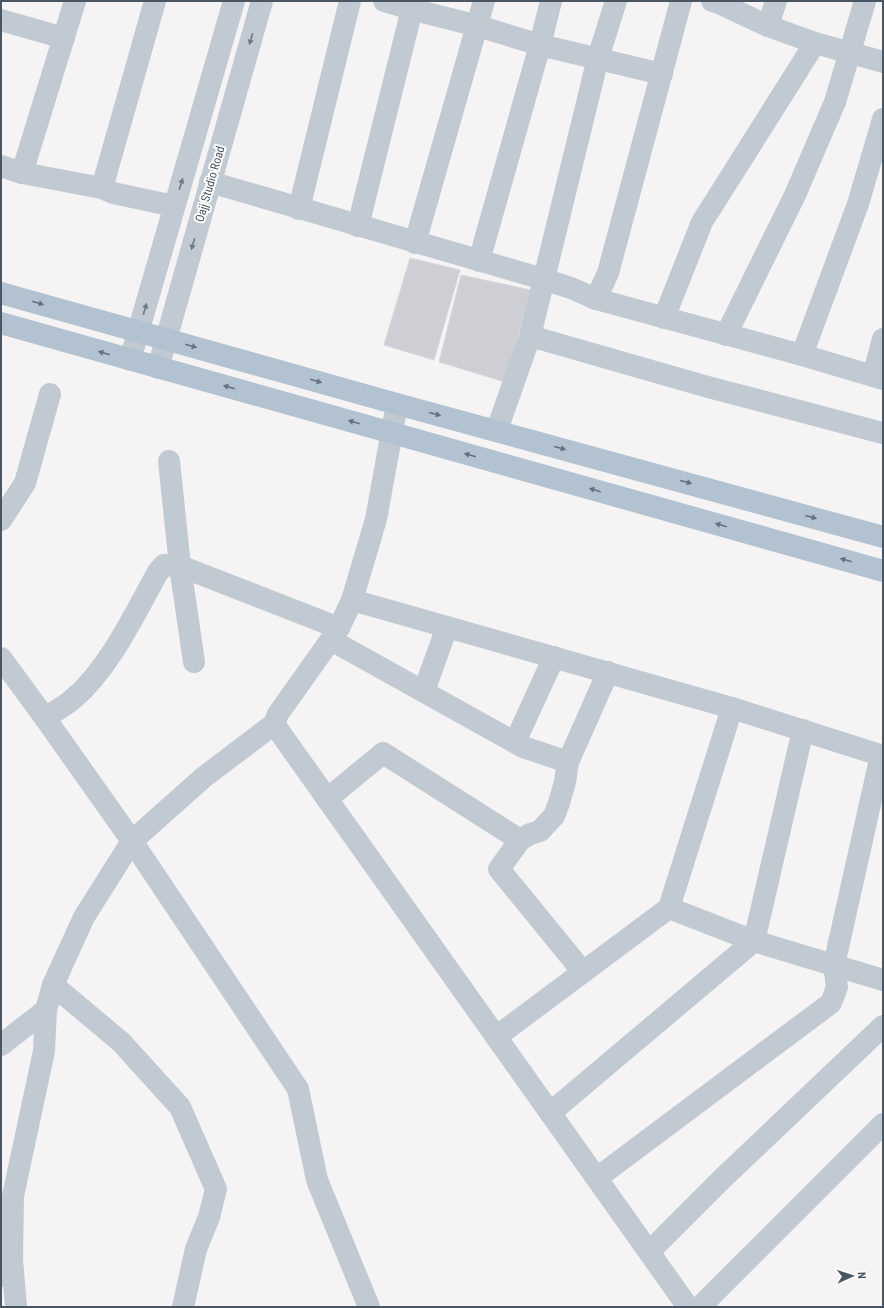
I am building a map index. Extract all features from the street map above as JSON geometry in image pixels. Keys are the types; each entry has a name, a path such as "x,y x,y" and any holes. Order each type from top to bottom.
{"main road":[{"path":"1,293 397,404 497,430 883,537"},
{"path":"1,323 883,571"}],"street":[{"path":"22,173 75,1"},
{"path":"102,188 155,1"},
{"path":"130,360 234,1"},
{"name":"Oajj Studio Road","path":"158,368 262,1"},
{"path":"299,209 350,1"},
{"path":"384,1 413,5 540,45 662,74"},
{"path":"415,242 484,1"},
{"path":"480,261 551,1"},
{"path":"497,430 530,336 598,58 616,1"},
{"path":"596,299 608,273 681,1"},
{"path":"712,1 768,26 814,43 883,62"},
{"path":"768,26 776,1"},
{"path":"726,335 795,195 835,102 865,1"},
{"path":"358,226 413,5"},
{"path":"1,20 64,38"},
{"path":"664,318 702,222 814,43"},
{"path":"802,355 858,204 883,119"},
{"path":"1,166 22,173 102,188 113,193 174,206"},
{"path":"210,182 543,279 571,288 596,299 878,377 883,339"},
{"path":"530,336 715,389 883,433"},
{"path":"1,520 24,483 50,394"},
{"path":"16,1307 7,1268 13,1196 44,1051 46,1010 53,985 84,917 132,841 204,777 274,724 278,714 335,634 352,600 376,519 397,404"},
{"path":"169,461 180,566 194,662"},
{"path":"45,718 73,699 99,673 158,572 164,565 180,566 335,634 424,691 523,747 568,762"},
{"path":"352,600 732,708 882,755 834,965 837,987 831,1003 597,1178"},
{"path":"424,691 447,627"},
{"path":"515,742 554,657"},
{"path":"1,658 132,841 298,1089 317,1180 369,1307"},
{"path":"583,972 499,869 520,840 530,834 540,831 554,816 565,782 568,762 608,672"},
{"path":"496,1037 670,908 732,708"},
{"path":"274,724 688,1307"},
{"path":"550,1113 754,941 803,730"},
{"path":"327,799 383,753 520,840"},
{"path":"670,908 754,941 883,980"},
{"path":"53,985 120,1042 180,1107 216,1189 209,1217 196,1249 183,1307"},
{"path":"1,1045 46,1010"},
{"path":"649,1252 722,1179 883,1026"},
{"path":"700,1307 883,1124"}],"building":[{"path":"410,258 460,270 434,360 384,345"},
{"path":"461,275 531,290 505,382 439,362"}]}
